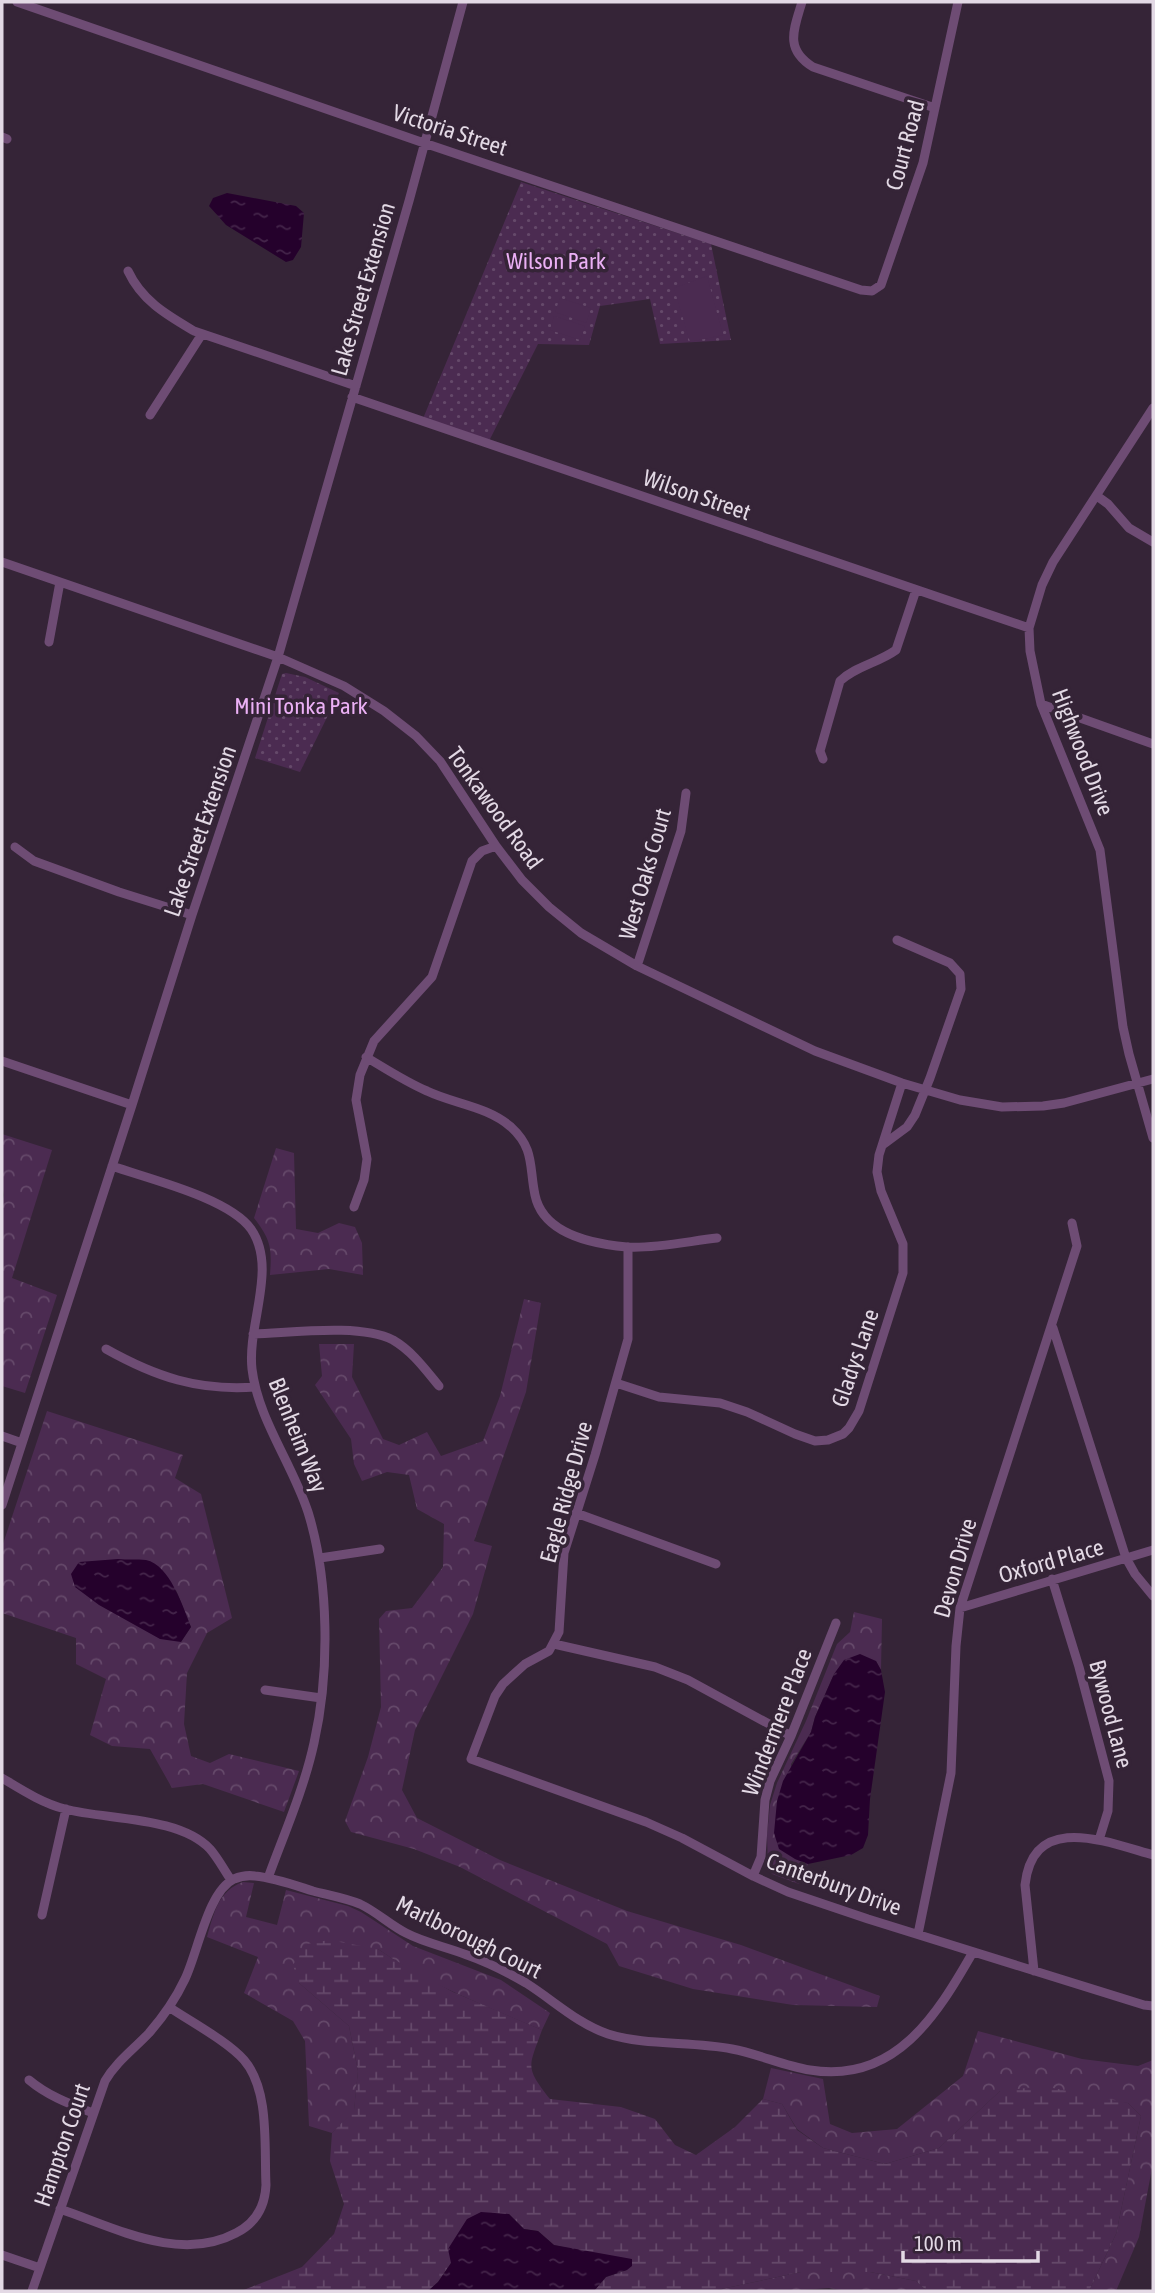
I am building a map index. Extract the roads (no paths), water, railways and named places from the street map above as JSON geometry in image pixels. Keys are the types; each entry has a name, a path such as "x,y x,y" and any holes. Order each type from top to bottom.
{"street":[{"name":"Victoria Street","path":"17,2 424,143 861,290 872,291"},
{"name":"Lake Street Extension","path":"2,1506 278,657 463,2"},
{"path":"802,2 793,30 793,42 796,53 803,61 813,68 935,108"},
{"name":"Court Road","path":"872,291 881,285 923,163 958,2"},
{"path":"128,271 136,289 174,319 202,334 356,386"},
{"path":"150,415 202,334"},
{"name":"Wilson Street","path":"352,397 1030,628"},
{"name":"Highwood Drive","path":"1153,408 1053,562 1042,585 1030,628 1030,651 1041,704 1100,850 1123,1027 1153,1138"},
{"path":"1097,496 1108,504 1129,528 1153,542"},
{"name":"Tonkawood Road","path":"2,562 278,657 344,686 384,711 416,736 440,761 496,846 522,880 581,933 638,966 815,1051 902,1083 975,1104 1012,1107 1064,1102 1153,1079"},
{"path":"49,642 60,582"},
{"path":"823,759 820,751 840,681 848,673 895,650 916,590"},
{"path":"1041,704 1153,744"},
{"name":"West Oaks Court","path":"638,966 681,831 686,793"},
{"path":"354,1207 367,1158 356,1100 366,1058 373,1041 383,1028 432,978 472,861 482,851 496,846"},
{"path":"15,847 34,861 192,915"},
{"path":"884,1144 912,1121 962,982 956,968 950,963 897,940"},
{"path":"366,1058 430,1093 498,1118 522,1139 533,1167 535,1195 545,1217 566,1233 628,1247 717,1238"},
{"path":"2,1061 132,1105"},
{"name":"Gladys Lane","path":"616,1383 659,1397 720,1403 815,1441 835,1438 849,1428 859,1411 903,1273 904,1254 900,1234 878,1181 877,1163 902,1083"},
{"name":"Blenheim Way","path":"112,1166 229,1209 250,1228 262,1253 251,1348 255,1387 307,1510 320,1558 325,1654 314,1746 268,1878"},
{"name":"Devon Drive","path":"918,1934 951,1773 960,1608 1077,1246 1072,1223"},
{"name":"Eagle Ridge Drive","path":"554,1644 561,1621 564,1553 628,1339 628,1247"},
{"path":"1052,1327 1126,1558 1153,1596"},
{"path":"253,1334 352,1331 381,1335 406,1349 439,1386"},
{"path":"106,1349 154,1374 180,1382 233,1388 255,1387"},
{"path":"2,1436 22,1443"},
{"path":"576,1513 716,1563"},
{"path":"320,1558 380,1549"},
{"name":"Oxford Place","path":"960,1608 1153,1550"},
{"name":"Bywood Lane","path":"1052,1579 1110,1781 1108,1811 1100,1840"},
{"name":"Windermere Place","path":"753,1876 761,1857 765,1800 770,1781 836,1623"},
{"path":"554,1644 688,1680 791,1736"},
{"name":"Canterbury Drive","path":"554,1644 549,1651 525,1664 503,1684 495,1696 471,1759 646,1822 788,1892 973,1952 1153,2006"},
{"path":"265,1690 321,1698"},
{"path":"2,1778 47,1803 66,1809 144,1821 186,1834 209,1849 231,1880"},
{"path":"41,1915 66,1809"},
{"path":"1034,1971 1025,1885 1031,1861 1039,1850 1049,1842 1074,1837 1100,1840 1153,1855"},
{"name":"Marlborough Court","path":"231,1880 253,1875 358,1903 405,1933 498,1968 527,1984 587,2025 609,2034 632,2039 733,2049 813,2071 858,2068 879,2061 898,2050 916,2036 931,2019 973,1952"},
{"name":"Hampton Court","path":"32,2291 100,2091 111,2070 151,2030 169,2007 185,1980 216,1895 231,1880"},
{"path":"60,2209 155,2241 187,2246 220,2241 235,2234 254,2219 261,2208 265,2185 258,2083 242,2058 169,2007"},
{"path":"29,2080 53,2097 93,2113"},
{"path":"2,2255 40,2268"}],"water":[{"path":"227,193 296,206 304,213 301,247 293,260 286,262 226,225 209,206 213,198"},
{"path":"146,1560 154,1563 169,1578 191,1627 181,1642 160,1639 99,1605 75,1587 71,1574 79,1562"},
{"path":"860,1654 876,1661 881,1670 885,1692 870,1799 868,1835 863,1848 851,1855 808,1864 779,1849 774,1833 777,1801 783,1781 811,1732 834,1674 844,1660"},
{"path":"481,2212 509,2214 524,2229 538,2231 554,2245 632,2259 632,2266 606,2277 594,2291 428,2291 451,2263 448,2249 467,2219"}],"park label":[{"name":"Wilson Park","path":"556,261"},
{"name":"Mini Tonka Park","path":"301,706"}]}
